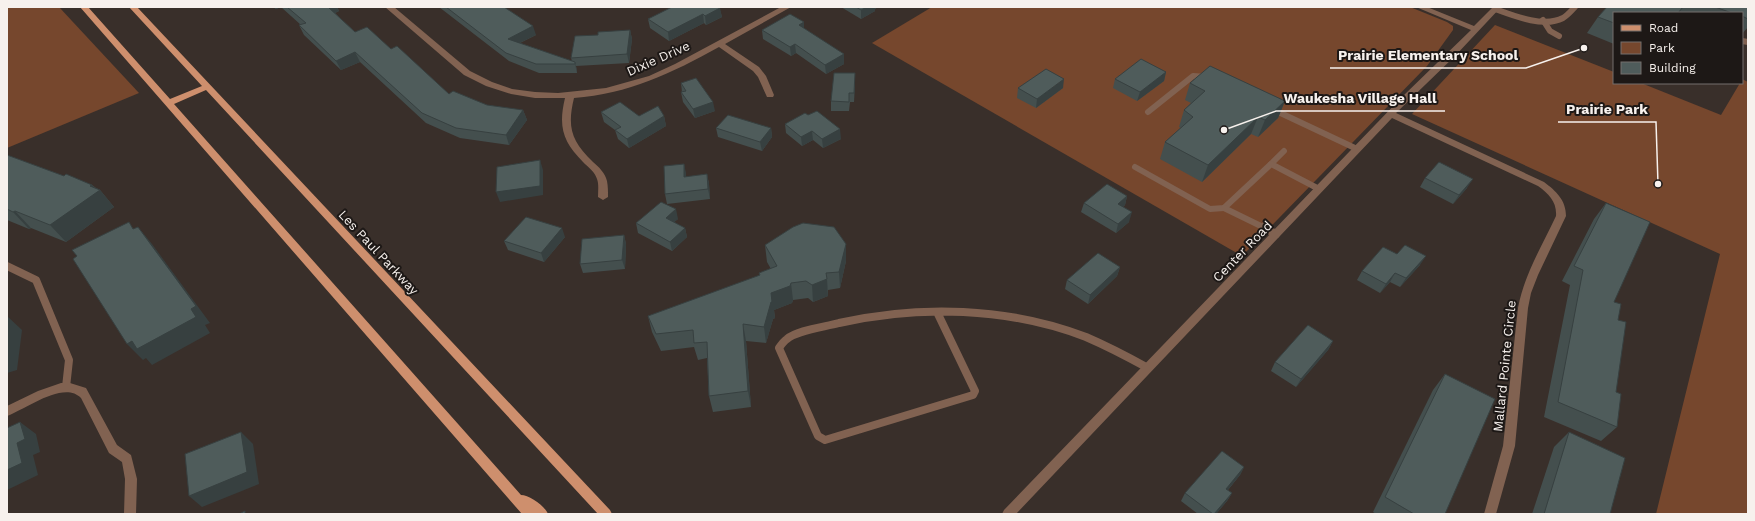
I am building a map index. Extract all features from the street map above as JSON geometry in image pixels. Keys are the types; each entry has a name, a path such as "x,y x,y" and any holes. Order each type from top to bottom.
{"main road":[{"path":"84,7 530,514"},
{"name":"Les Paul Parkway","path":"133,7 606,514"},
{"path":"168,103 208,86"},
{"path":"508,490 542,514"}],"street":[{"name":"Dixie Drive","path":"389,7 467,73 481,81 499,89 546,96 593,94 622,88 654,77 787,7"},
{"path":"1420,7 1475,29"},
{"name":"Center Road","path":"1008,514 1390,114 1452,54 1496,8"},
{"path":"719,44 756,69 762,76 770,95"},
{"path":"570,96 565,115 566,129 569,138 578,151 600,173 603,181 603,197"},
{"name":"Mallard Pointe Circle","path":"1390,114 1541,184 1551,191 1560,203 1562,209 1561,216 1526,293 1523,308 1509,446 1490,514"},
{"path":"7,411 53,389 66,387 78,389 85,395 113,449 127,459 131,479 130,514"}],"lane":[{"path":"1496,8 1517,17 1559,20 1575,7"},
{"path":"1543,20 1550,31 1559,36"},
{"path":"1148,112 1193,76 1204,76 1211,79"},
{"path":"1267,106 1357,149"},
{"path":"1224,208 1284,151"},
{"path":"1271,164 1319,189"},
{"path":"1135,167 1210,209 1224,208 1276,234"},
{"path":"7,266 36,280 69,360 66,387"},
{"path":"937,312 975,391 973,395 825,440 818,436 779,348 787,338 798,333 881,315 937,312 973,314 1029,321 1060,329 1112,348 1148,368"}],"green space":[{"path":"7,7 59,7 139,93 7,148"},
{"path":"932,7 1410,7 1447,22 1453,26 1453,30 1427,66 1242,256 872,43"},
{"path":"1495,25 1613,72 1613,84 1644,84 1721,115 1739,84 1743,84 1743,80 1748,82 1748,514 1656,514 1720,254 1412,114"}],"building":[{"path":"287,7 328,7 355,32 367,27 391,49 397,46 449,94 453,91 487,105 523,110 506,135 456,128 422,113 355,52 336,61 299,25 306,23"},
{"path":"446,7 504,7 533,26 508,39 575,62 575,64 536,64 506,53"},
{"path":"672,7 720,8 705,16 703,14 668,32 648,19"},
{"path":"856,7 867,7 861,10"},
{"path":"1607,7 1683,7 1679,12 1613,12 1613,23 1598,17"},
{"path":"1715,7 1748,7 1748,19 1743,16 1743,12 1729,12"},
{"path":"790,14 804,22 799,25 844,54 825,65 795,44 790,47 762,30"},
{"path":"630,30 627,54 571,58 575,36 598,35 598,32"},
{"path":"1141,59 1166,72 1140,92 1115,79"},
{"path":"1210,66 1285,101 1265,120 1258,117 1208,165 1165,142 1193,117 1184,110 1205,91 1190,83"},
{"path":"1046,69 1064,79 1037,99 1018,88"},
{"path":"834,73 855,73 854,93 849,93 849,102 831,101"},
{"path":"696,78 713,102 693,109 681,92 686,91 681,83"},
{"path":"620,102 639,116 658,106 664,116 627,139 615,130 621,127 601,112"},
{"path":"817,111 840,129 822,139 812,131 801,137 785,124 805,113 808,115"},
{"path":"728,115 771,128 760,142 716,128"},
{"path":"7,155 64,176 66,174 100,190 50,225 15,211 13,212 7,209"},
{"path":"540,160 540,186 496,192 497,167"},
{"path":"1439,162 1473,179 1459,195 1425,178"},
{"path":"684,164 684,177 707,174 708,189 665,194 664,166"},
{"path":"1107,184 1127,196 1118,204 1132,212 1118,224 1084,203"},
{"path":"661,202 676,209 666,218 685,228 670,242 636,223"},
{"path":"1606,203 1650,222 1614,302 1621,304 1618,320 1626,322 1616,392 1621,394 1617,427 1558,402 1583,270 1574,266"},
{"path":"526,217 562,228 541,253 504,241"},
{"path":"129,222 133,229 138,227 196,306 191,309 196,317 137,349 132,341 127,344 73,259 77,256 72,250"},
{"path":"803,223 834,227 846,244 839,272 826,273 827,279 812,285 806,281 791,283 790,286 771,293 772,302 764,327 743,324 748,391 709,396 707,342 694,343 693,330 656,334 648,316 760,275 759,273 777,266 765,245 793,227"},
{"path":"624,235 622,260 580,264 582,239"},
{"path":"1405,245 1426,256 1406,278 1395,273 1386,284 1362,271 1383,247 1397,254"},
{"path":"1098,253 1120,267 1090,295 1067,280"},
{"path":"1308,325 1333,341 1301,379 1275,362"},
{"path":"1445,374 1495,399 1445,514 1414,514 1385,497"},
{"path":"20,422 25,439 17,443 22,463 7,470 7,428"},
{"path":"241,432 247,472 189,496 185,454"},
{"path":"1569,432 1625,458 1610,514 1544,514"},
{"path":"1222,451 1244,467 1226,489 1232,493 1213,514 1185,493"}],"place":[{"name":"Prairie Elementary School","path":"1584,48"},
{"name":"Waukesha Village Hall","path":"1224,130"},
{"name":"Prairie Park","path":"1658,184"}]}
